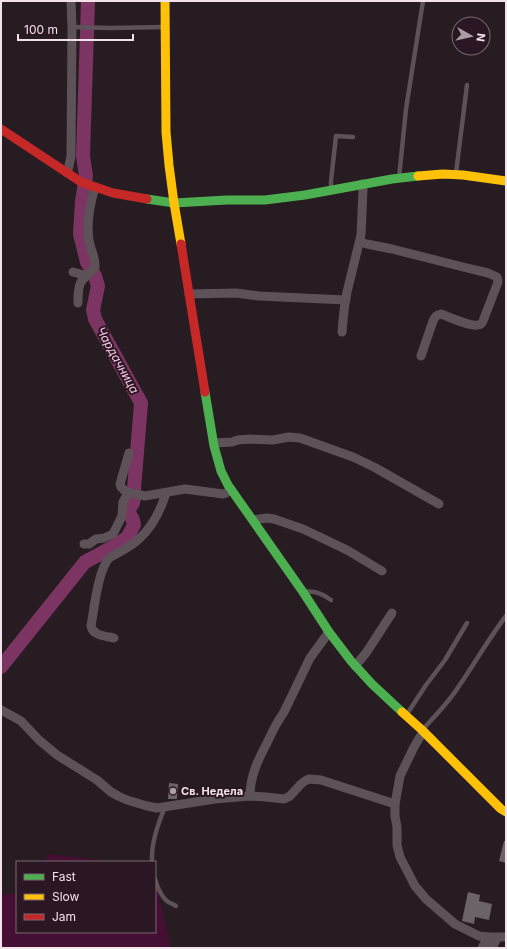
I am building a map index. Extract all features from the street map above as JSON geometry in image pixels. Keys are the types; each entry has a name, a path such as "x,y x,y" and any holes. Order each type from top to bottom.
{"street":[{"path":"67,173 70,166 71,156 71,1"},
{"path":"165,1 166,132 169,164 174,203 217,460 221,471 329,632 355,666 501,809 506,812"},
{"path":"1,129 67,173 88,185 130,197 174,203 219,200 265,200 305,195 399,178 443,174 506,181"},
{"path":"342,332 350,277 360,242 363,200 362,184"},
{"path":"78,303 80,284 96,264 91,252 89,239 88,227 90,204 88,185"},
{"path":"360,242 488,273 497,277 498,282 483,321 478,325 470,325 441,314 438,315 433,321 421,356"},
{"path":"73,272 90,272"},
{"path":"189,294 236,293 259,296 346,300"},
{"path":"214,442 232,442 251,439 273,440 289,437 300,438 353,457 374,467 439,504"},
{"path":"129,453 120,484 124,490 132,494 145,496 185,490 223,494 232,489"},
{"path":"114,638 99,634 91,629 99,581 103,568 109,558 124,550 145,533 160,510 166,493"},
{"path":"84,544 89,544 96,539 104,538 113,534 122,516 123,502 132,494"},
{"path":"253,520 266,518 304,529 346,550 382,571"},
{"path":"355,666 366,653 392,613"},
{"path":"250,796 252,778 256,764 278,719 284,712 310,658 329,632"},
{"path":"1,710 21,721 39,740 57,755 97,780 118,796 147,806 157,808 215,799 250,796 287,799 301,784 309,779 314,779 395,804"},
{"path":"422,731 400,776 395,804 397,845 400,857 415,886 426,899 455,924 479,936 497,937"},
{"path":"482,948 497,937"},
{"path":"492,948 497,937"}],"lane":[{"path":"399,178 406,109 423,1"},
{"path":"72,27 166,27"},
{"path":"456,175 467,85"},
{"path":"332,189 331,181 336,136 353,138"},
{"path":"303,592 308,591 318,593 331,600"},
{"path":"422,731 456,690 506,616"},
{"path":"406,716 426,685 445,660 467,623"},
{"path":"152,861 151,852 154,837 165,807"},
{"path":"156,883 167,901 176,906"}],"shaded area":[{"path":"47,854 106,861 46,861"},
{"path":"156,883 171,948 1,948 1,894 16,894 16,933 156,933"}],"building":[{"name":"Св. Недела","path":"169,783 178,784 177,799 168,799"},
{"path":"504,841 506,841 506,863 499,861"},
{"path":"468,892 480,895 479,901 492,904 489,920 475,917 474,924 462,921"}],"waterway":[{"name":"Чардачница","path":"1,667 85,562 127,538 134,525 129,513 134,498 141,403 95,319 93,310 98,286 95,276 87,262 80,234 82,201 86,176 83,156 88,1"}],"traffic: fast":[{"path":"147,199 174,203 227,200 265,200 305,195 392,179 418,176"},
{"path":"205,392 214,446 221,471 228,485 303,592 329,632 351,661 372,684 402,712"}],"traffic: slow":[{"path":"165,1 166,132 174,203 181,244"},
{"path":"418,176 443,174 463,175 506,181"},
{"path":"402,712 501,809 506,812"}],"traffic: jam":[{"path":"1,129 81,182 113,193 147,199"},
{"path":"181,244 205,392"}],"place":[{"name":"Св. Недела","path":"173,791"}]}
